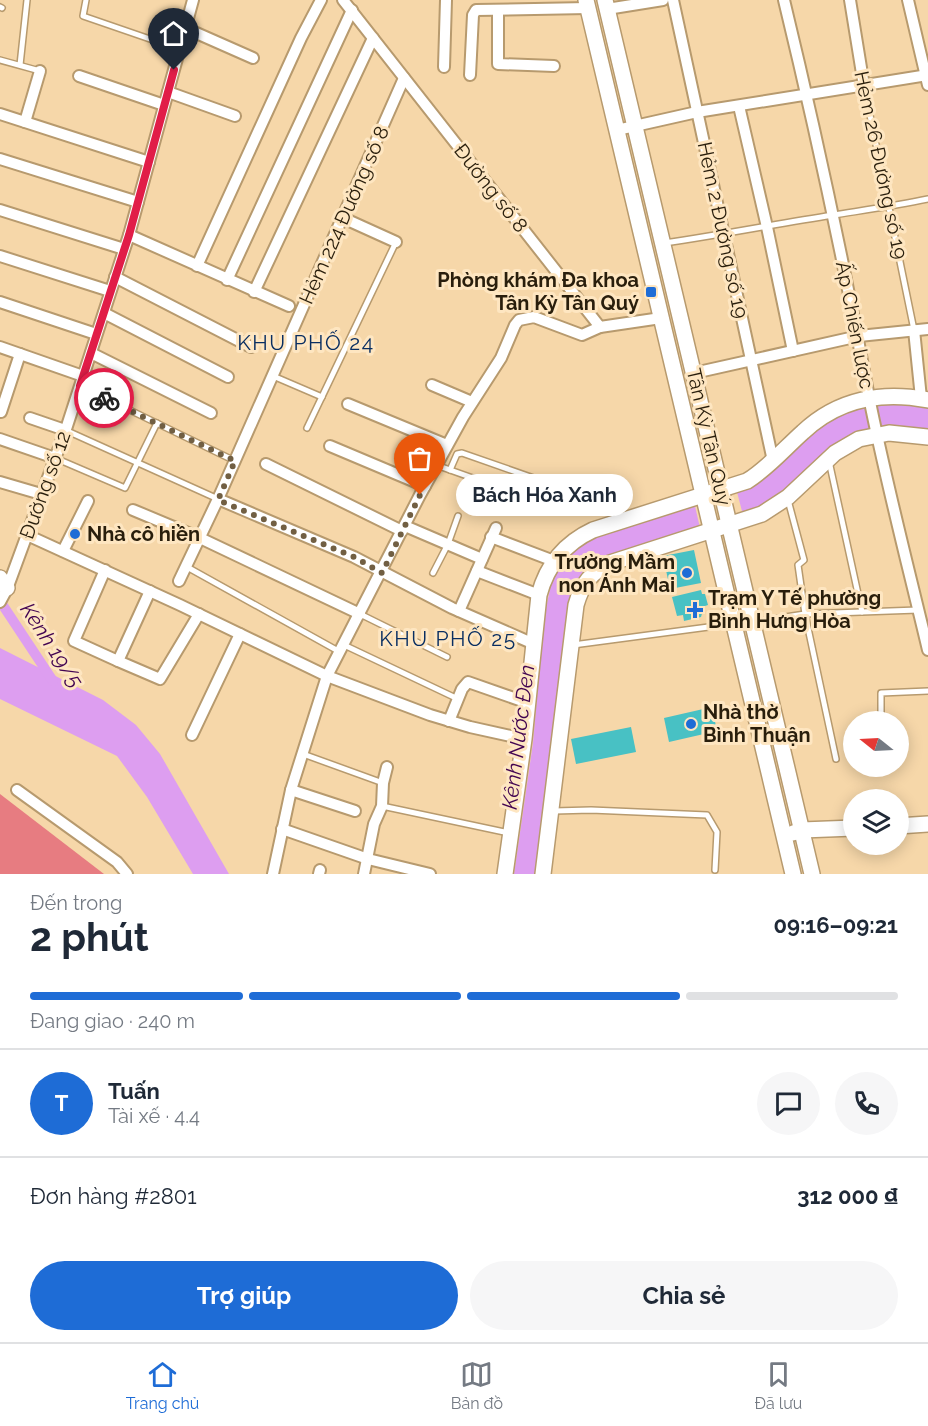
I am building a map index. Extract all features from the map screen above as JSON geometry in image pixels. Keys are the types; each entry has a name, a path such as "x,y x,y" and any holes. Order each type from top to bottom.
{"main road":[{"name":"Tân Kỳ Tân Quý","path":"587,4 793,874"},
{"name":"Tân Kỳ Tân Quý","path":"606,4 812,874"},
{"path":"505,874 524,739 539,595 554,561 574,540 593,530 747,481 824,415 849,403 897,395 925,399"},
{"path":"543,874 578,597 585,582 596,571 610,563 762,514 788,497 828,458 877,431 928,437"},
{"path":"909,825 928,824"},
{"path":"784,835 802,830 843,828"}],"street":[{"name":"Đường số 12","path":"0,602 55,458 104,313 129,235 193,0"},
{"path":"197,266 301,38 321,0"},
{"name":"Đường số 8","path":"344,0 600,327"},
{"path":"444,67 446,0"},
{"path":"606,4 663,0"},
{"name":"Hẻm 2 Đường số 19","path":"673,0 773,460"},
{"name":"Ấp Chiến lược","path":"784,0 808,95 859,336 870,401 928,650"},
{"name":"Hẻm 26 Đường số 19","path":"850,0 864,86"},
{"path":"617,130 697,112 927,78 908,0"},
{"path":"470,75 474,12 587,4"},
{"path":"227,280 351,10"},
{"path":"498,10 498,64 554,66"},
{"path":"185,28 253,58"},
{"path":"254,292 373,38"},
{"path":"25,122 40,71"},
{"path":"79,76 164,105"},
{"name":"Hẻm 224 Đường số 8","path":"179,581 218,500 405,78"},
{"path":"168,92 235,116"},
{"path":"739,106 793,351"},
{"path":"0,114 149,162"},
{"path":"0,159 138,202"},
{"path":"0,210 124,249"},
{"path":"343,218 396,242"},
{"path":"129,235 289,306"},
{"path":"0,256 110,291"},
{"path":"115,277 251,347"},
{"path":"0,302 96,334"},
{"path":"104,313 228,377"},
{"path":"273,874 291,790 327,676 436,465 472,402 501,358 515,325 519,320 534,316 582,335 600,327 661,318"},
{"path":"694,373 859,336 928,329"},
{"path":"914,330 924,375 925,399"},
{"path":"0,347 81,381"},
{"path":"91,352 211,413"},
{"path":"2,412 3,395 20,354"},
{"path":"432,385 472,402"},
{"path":"348,404 447,445"},
{"path":"30,418 65,430"},
{"path":"0,439 55,458"},
{"path":"330,446 425,486"},
{"path":"266,464 404,529 482,559"},
{"path":"0,482 41,494"},
{"path":"218,500 354,557 459,611 534,644"},
{"path":"63,551 88,501"},
{"path":"133,510 200,538 360,614"},
{"path":"459,611 494,533 554,561"},
{"path":"27,535 327,676 449,720 524,739"},
{"path":"105,570 74,641 160,679 199,614"},
{"path":"477,571 539,595"},
{"path":"118,661 150,591"},
{"path":"192,735 240,634"},
{"path":"449,720 464,684 471,682 528,704"},
{"path":"364,874 374,824 382,806 383,783 387,767"},
{"path":"16,790 117,862 127,874"},
{"path":"291,790 355,811"},
{"path":"282,829 406,872 430,874"}],"lane":[{"path":"20,65 27,0"},
{"path":"86,0 83,16 179,49"},
{"path":"0,60 40,71"},
{"name":"Hẻm 26 Đường số 19","path":"864,86 914,330"},
{"path":"663,243 724,235 928,199"},
{"path":"307,428 396,242"},
{"path":"273,376 322,397"},
{"path":"81,381 157,423 235,461"},
{"path":"55,458 124,488 157,423"},
{"path":"65,430 218,500"},
{"path":"450,470 457,454 462,453 545,482"},
{"path":"828,458 862,612"},
{"path":"436,465 532,499"},
{"path":"788,497 804,560 798,565 805,614 836,759"},
{"path":"434,573 458,516"},
{"path":"186,567 342,648 458,699"},
{"path":"753,622 805,614 918,610"},
{"path":"360,614 447,657"},
{"path":"572,645 734,624"},
{"path":"881,711 881,693 928,691"},
{"path":"302,754 383,783"},
{"path":"382,806 511,833"},
{"path":"552,812 591,810 707,815 717,832 715,870"}],"shaded area":[{"path":"886,403 928,407 928,430 896,426 872,428 857,433 831,448 778,496 743,515 737,492 770,473 813,432 848,413"},
{"path":"695,506 700,528 600,560 582,573 573,586 567,608 556,731 536,874 514,874 533,743 544,617 552,580 569,555 592,538"},
{"path":"0,648 103,700 136,725 160,754 229,874 193,874 147,797 117,756 0,699"},
{"path":"0,794 104,874 0,874"}],"building":[{"name":"Trường Mầm non Ánh Mai","path":"694,550 701,583 670,589 663,556"},
{"path":"701,590 702,594 705,594 708,605 705,606 701,617 684,621 683,615 677,616 672,597"},
{"name":"Nhà thờ Bình Thuận","path":"712,707 717,731 669,742 664,718"},
{"path":"631,727 636,752 576,764 571,739"}],"waterway":[{"name":"Kênh 19/5","path":"0,601 53,681"}],"way so far":[{"path":"104,398 235,461 218,500 354,557 382,573 420,495"}],"place":[{"name":"Phòng khám Đa khoa Tân Kỳ Tân Quý","path":"651,292"},
{"name":"Bách Hóa Xanh","path":"420,495"},
{"name":"Nhà cô hiền","path":"75,534"},
{"name":"Trường Mầm non Ánh Mai","path":"687,573"},
{"name":"Trạm Y Tế phường Bình Hưng Hòa","path":"695,610"},
{"name":"Nhà thờ Bình Thuận","path":"691,724"}],"district":[{"name":"KHU PHỐ 24","path":"306,342"},
{"name":"KHU PHỐ 25","path":"448,638"}],"route":[{"path":"104,398 80,386 129,235 174,70"}],"water label":[{"name":"Kênh Nước Đen","path":"518,737"}]}
